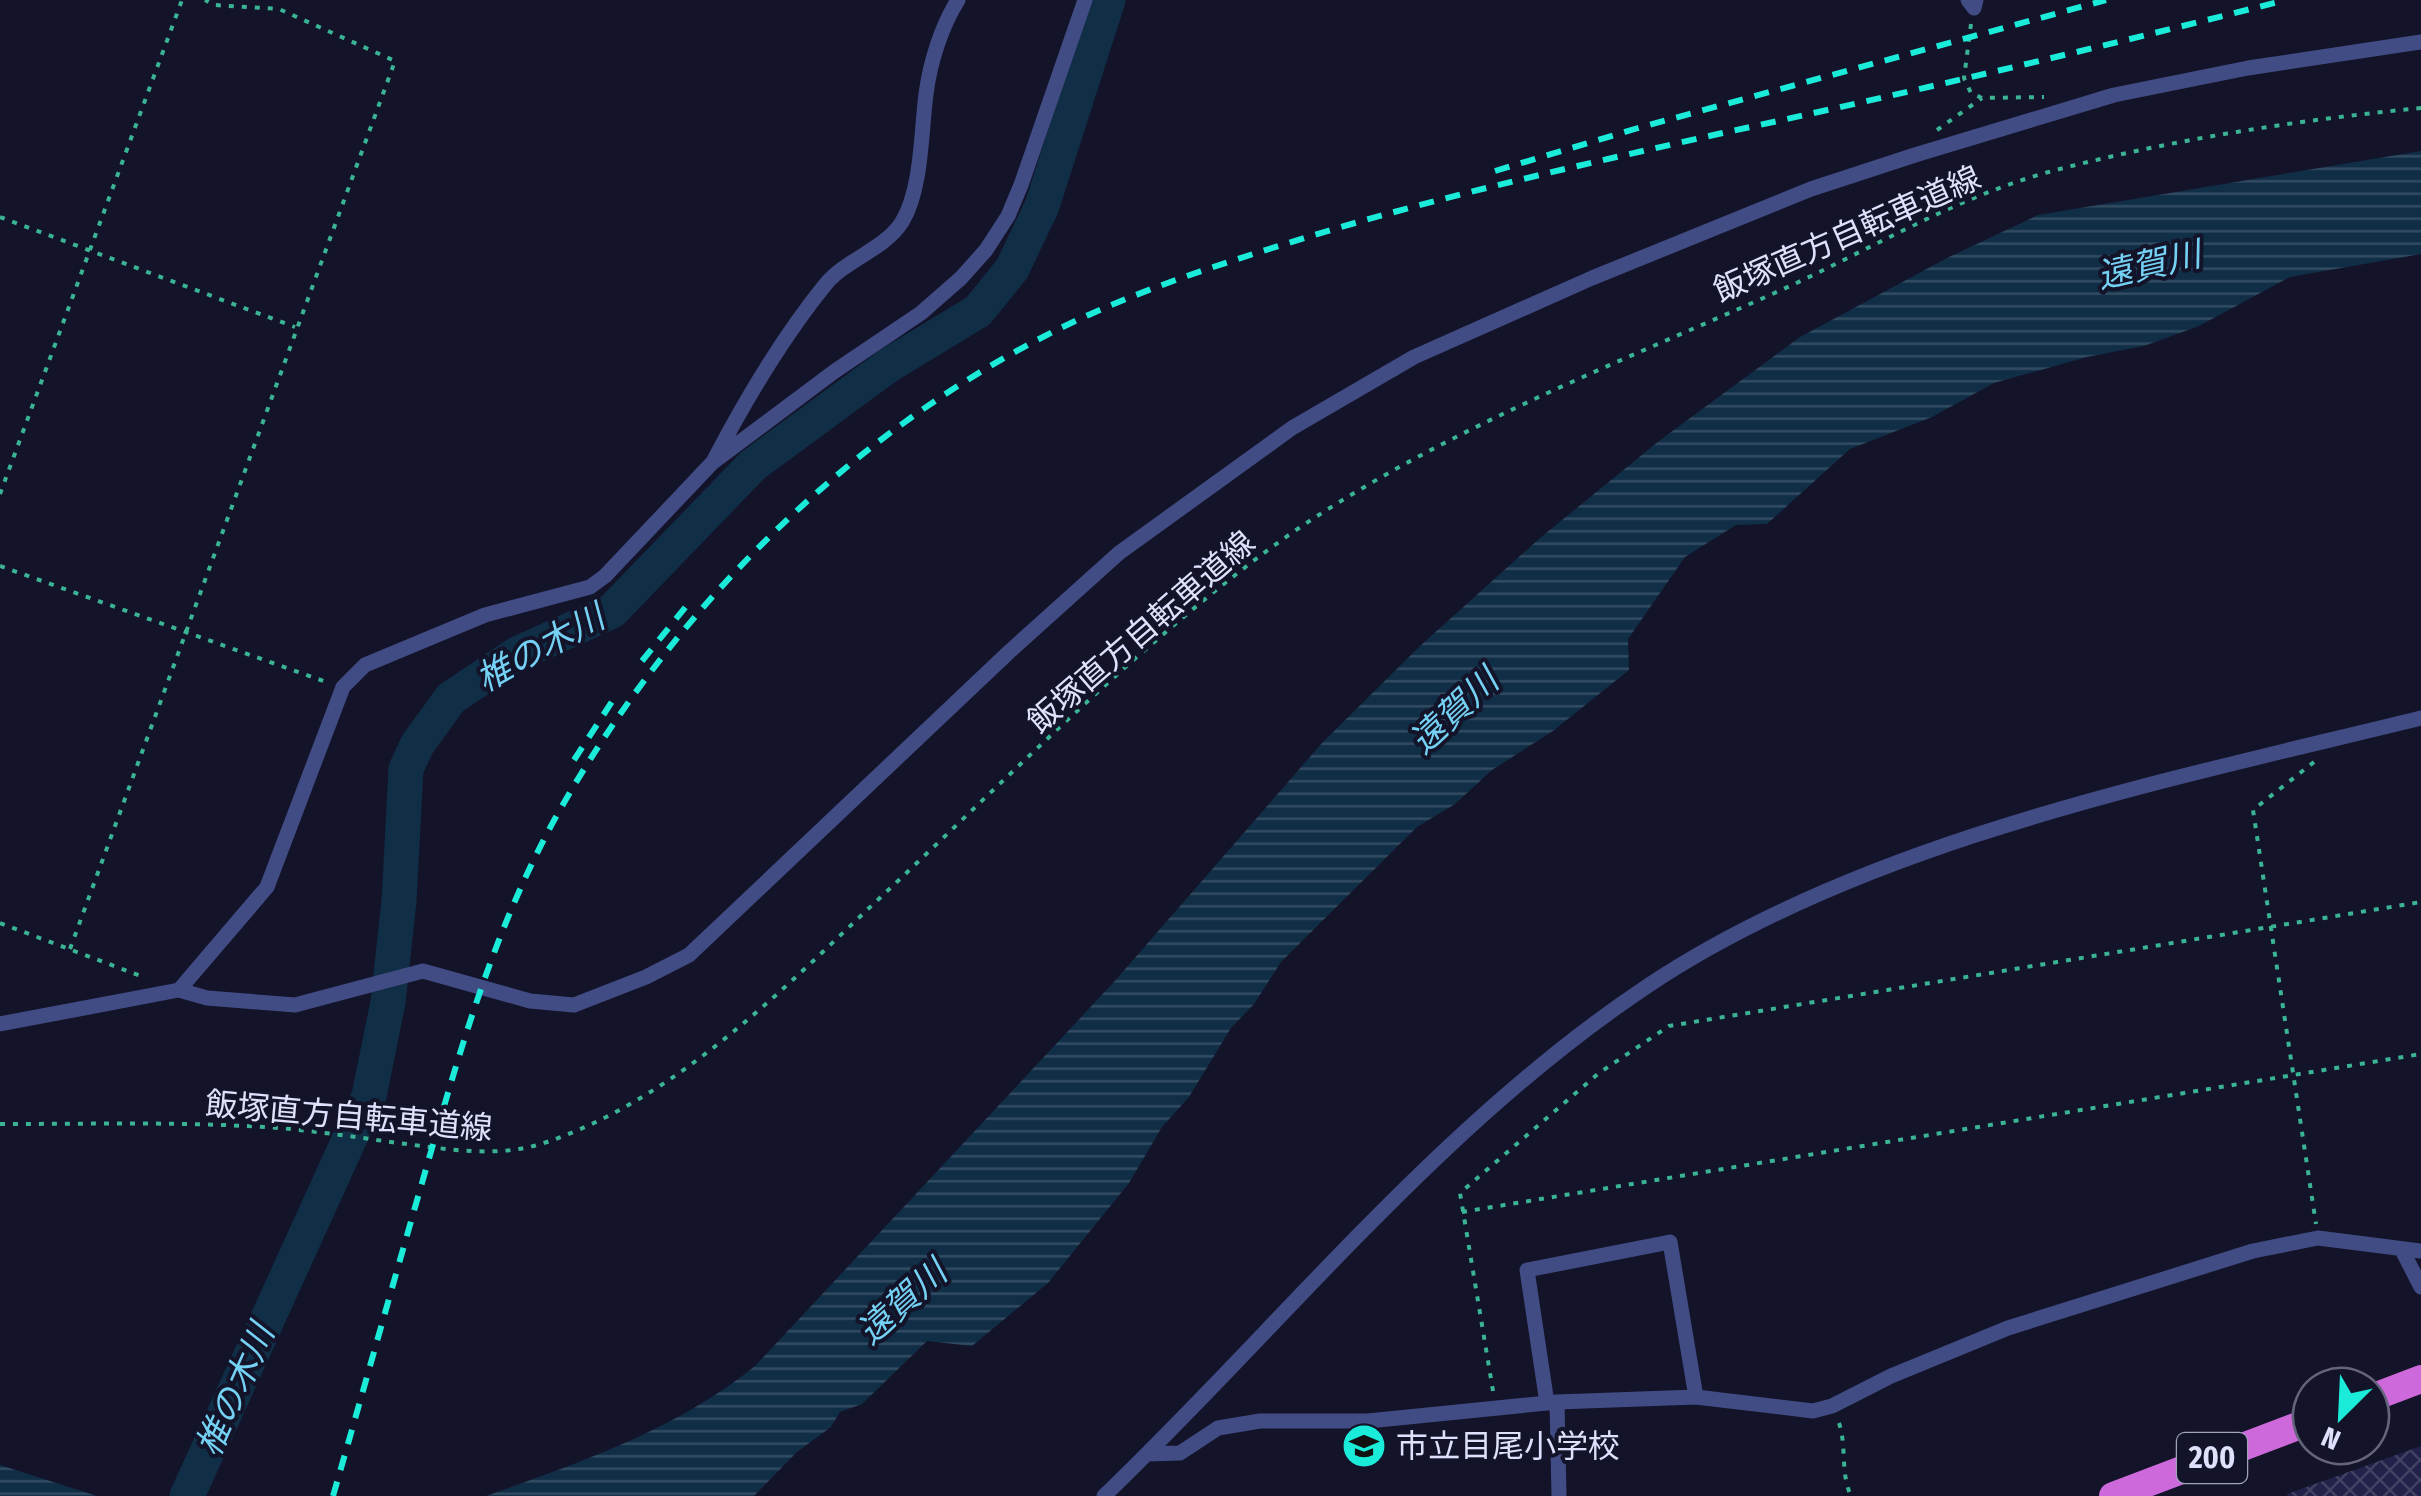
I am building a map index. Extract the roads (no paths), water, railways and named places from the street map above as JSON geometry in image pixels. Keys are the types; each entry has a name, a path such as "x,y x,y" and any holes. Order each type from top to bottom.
{"highway":[{"path":"2391,1390 2421,1379"},
{"name":"200","path":"2113,1496 2291,1429"}],"street":[{"path":"712,463 744,403 826,282 887,238 902,222 910,202 934,55 958,0"},
{"path":"179,990 267,887 343,688 365,665 485,614 590,587 712,463 835,371 921,313 962,278 1008,216 1084,0"},
{"path":"0,1024 179,990 207,998 295,1005 423,971 530,1001 574,1005 646,977 689,954 1008,652 1119,553 1292,428 1414,356 1811,188 1915,155 2114,95 2248,68 2421,42"},
{"path":"1104,1496 1416,1177 1506,1093 1650,984 1722,942 1880,869 2022,822 2182,777 2421,718"},
{"path":"1147,1454 1180,1453 1218,1428 1260,1421 1368,1422 1552,1403 1696,1397 1813,1411 2008,1328 2253,1251 2318,1238 2421,1252"},
{"path":"1560,1496 1552,1403 1527,1270 1670,1242 1696,1397"},
{"path":"2402,1250 2421,1288"}],"water":[{"name":"遠賀川","path":"2421,151 2421,254 2290,277 2199,326 2144,346 1994,383 1932,417 1850,449 1767,524 1736,525 1685,557 1628,639 1629,670 1553,731 1492,770 1455,804 1417,827 1281,962 1254,1004 1231,1028 1189,1097 1162,1127 1129,1183 1048,1283 972,1346 927,1341 862,1404 840,1412 831,1427 797,1452 754,1496 486,1496 592,1457 660,1426 725,1389 755,1366 1113,983 1322,743 1420,646 1540,538 1659,441 1800,337 1947,258 2038,215"},
{"path":"0,1465 97,1496 0,1496"}],"waterway":[{"name":"椎の木川","path":"187,1496 369,1096 388,1002 399,901 406,769 417,745 451,698 517,654 612,611 753,465 889,365 978,311 1012,269 1042,206 1108,0"}],"railway":[{"path":"1495,171 2106,0"},
{"path":"333,1496 464,1042 496,949 534,859 603,739 656,665 713,596 776,530 843,470 915,415 990,366 1095,312 1202,271 1446,198 2003,70 2286,0"},
{"path":"642,661 692,599"},
{"path":"574,760 615,697"}],"place":[{"name":"市立目尾小学校","path":"1364,1446"}]}
